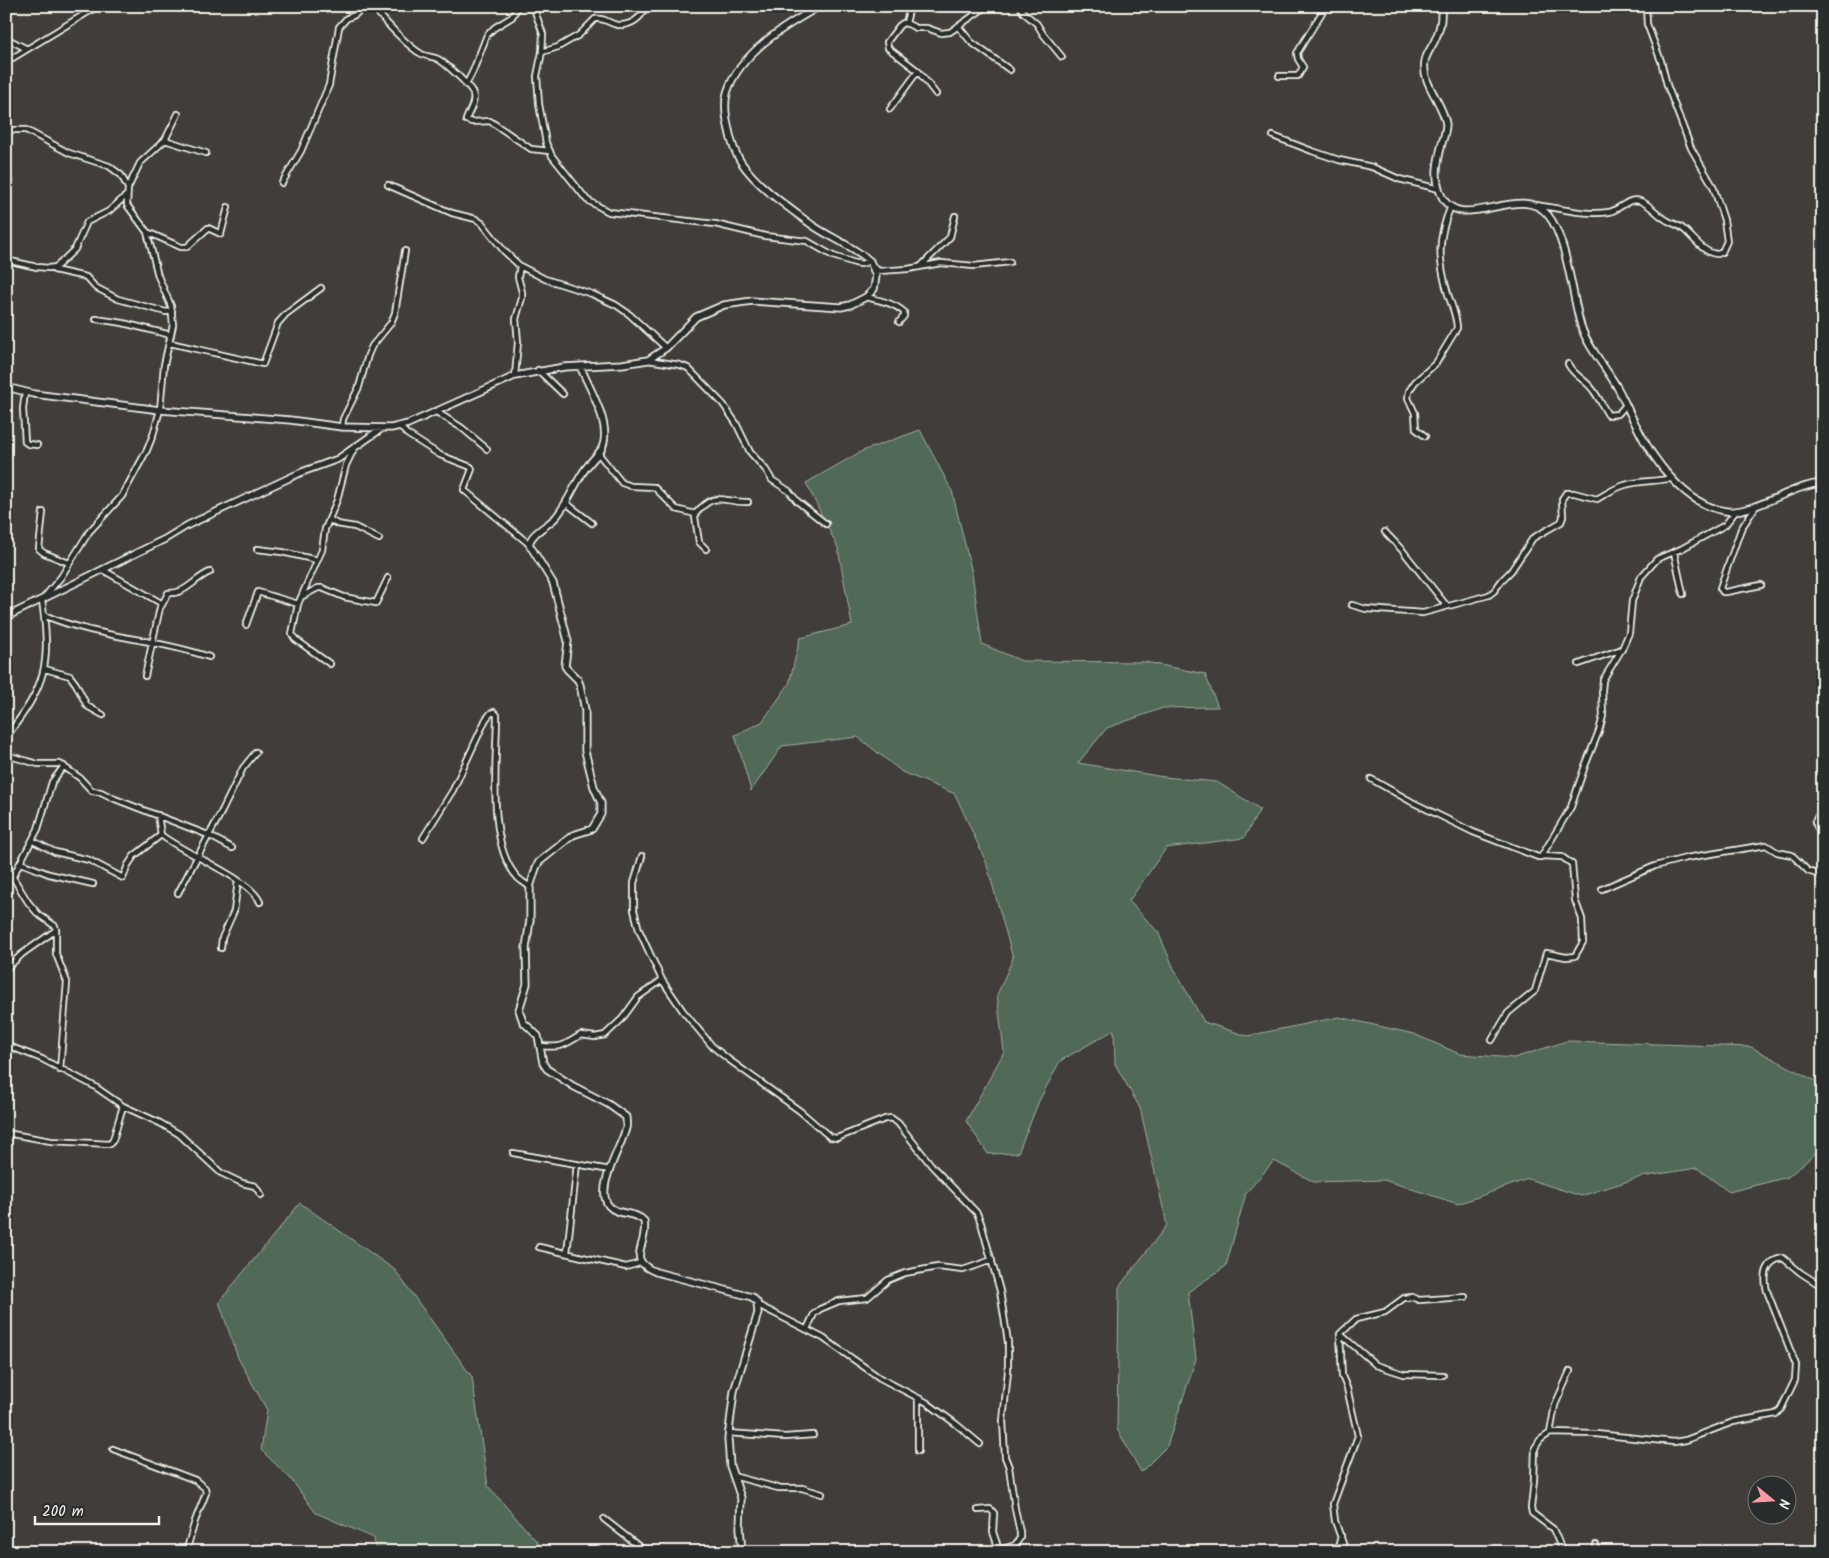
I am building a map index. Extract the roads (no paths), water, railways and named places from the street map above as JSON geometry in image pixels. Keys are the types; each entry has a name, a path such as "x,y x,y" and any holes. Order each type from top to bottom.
{"main road":[{"path":"6,387 25,392 160,410 382,429 400,427 515,376 538,370 622,364 648,360 666,348 696,317 724,305 752,301 841,307 850,305 866,297 874,289 876,280 875,268 860,253 833,239 812,224 752,175 741,163 735,151 727,125 726,102 736,74 756,51 775,34 820,6"},
{"path":"1441,6 1439,31 1425,61 1424,72 1446,124 1436,176 1441,194 1451,206 1464,212 1473,212 1517,203 1529,203 1536,205 1548,214 1557,231 1582,328 1589,344 1618,388 1637,428 1647,444 1662,466 1689,495 1714,508 1736,511 1796,489 1823,483"},
{"path":"580,366 604,424 604,441 598,453 583,471 566,503 553,520 532,537 529,544 550,575 556,593 568,641 566,669 578,680 580,685 585,710 585,751 589,770 602,808 599,820 592,829 573,835 539,862 532,877 530,887 530,920 526,948 527,984 519,1010 522,1022 538,1036 543,1064 547,1070 608,1104 626,1117 626,1130 610,1170 606,1201 615,1211 635,1214 644,1221 645,1231 639,1256 640,1263 656,1272 755,1298 758,1305 754,1326 734,1391 728,1433 728,1453 733,1476 741,1498 740,1528 742,1552"},
{"path":"6,617 165,539 188,525 302,472 338,459 372,434 382,429"}],"street":[{"path":"6,62 98,6"},
{"path":"282,183 301,151 329,85 339,27 347,18 355,15 364,6"},
{"path":"374,6 378,14 409,45 420,53 436,58 448,65 466,84 474,94 466,120 472,122 490,121 532,149 550,151"},
{"path":"466,84 487,35 494,28 512,17 518,6"},
{"path":"533,6 543,34 542,52 537,70 539,104 546,143 587,200 609,212 715,224 764,236 807,241 833,256 855,263 861,264 870,261"},
{"path":"542,52 558,47 579,35 595,19 603,18 616,25 639,19 644,12 645,6"},
{"path":"906,23 910,6"},
{"path":"936,94 918,71 887,46 887,42 899,26 906,23 916,28 927,28 944,33 958,26 987,6"},
{"path":"1020,6 1023,12 1037,24 1042,34 1062,57"},
{"path":"1279,76 1298,76 1303,68 1297,53 1326,6"},
{"path":"1536,205 1603,213 1612,211 1633,200 1638,201 1648,206 1665,220 1682,228 1708,252 1718,254 1725,247 1727,234 1719,202 1713,186 1691,148 1667,85 1658,50 1647,24 1646,6"},
{"path":"958,26 970,42 1010,70"},
{"path":"6,38 27,49"},
{"path":"890,109 918,71"},
{"path":"6,737 15,727 35,694 45,669 47,645 42,600 61,577 88,532 122,496 147,450 160,410 160,388 173,325 172,311 158,276 147,232 129,208 127,195 128,188 140,163 165,140 178,114"},
{"path":"6,130 26,130 69,153 109,166 121,175 128,188"},
{"path":"1273,136 1339,160 1372,167 1399,179 1439,189"},
{"path":"165,140 206,154"},
{"path":"6,196 10,182"},
{"path":"388,185 452,213 476,219 520,266 544,279 592,294 616,305 629,314 666,348"},
{"path":"53,268 60,264 75,249 87,222 109,211 127,195"},
{"path":"1425,436 1415,428 1415,413 1408,398 1409,391 1414,382 1436,363 1457,328 1445,284 1440,249 1440,242 1451,206"},
{"path":"147,232 181,247 187,247 208,228 221,234 228,207"},
{"path":"920,267 950,237 956,216"},
{"path":"342,427 359,387 372,346 391,323 395,313 405,251"},
{"path":"6,260 37,267 53,268 54,270 86,277 95,287 118,300 166,312 172,311"},
{"path":"875,268 879,271 908,269 941,263 974,266 1010,262"},
{"path":"515,376 518,342 516,319 522,298 518,277 520,266"},
{"path":"170,343 264,364 278,323 286,314 321,288"},
{"path":"866,297 889,303 901,309 904,314 899,322"},
{"path":"96,319 123,323 171,335"},
{"path":"648,360 688,368 723,404 736,423 750,452 772,480 789,491 797,501 826,524"},
{"path":"1568,364 1570,369 1583,378 1594,391 1608,415 1618,414 1626,405"},
{"path":"538,370 563,394"},
{"path":"25,392 23,409 25,442 37,445"},
{"path":"435,411 462,428 487,449"},
{"path":"400,427 407,434 440,455 471,467 472,469 464,490 529,544"},
{"path":"330,664 293,637 293,628 298,604 322,550 324,529 337,500 346,465 354,449"},
{"path":"598,453 622,483 631,486 654,487 676,509 695,514"},
{"path":"1352,604 1366,609 1423,613 1446,605 1466,602 1489,595 1515,566 1529,542 1538,534 1561,522 1563,516 1562,499 1566,494 1574,493 1597,499 1611,490 1626,484 1647,480 1662,481 1672,478"},
{"path":"706,549 702,546 697,533 695,514 704,504 716,499 724,498 741,503 748,502"},
{"path":"566,503 592,523"},
{"path":"1756,505 1741,529 1720,588 1723,592 1726,592 1761,585"},
{"path":"1542,856 1571,806 1602,724 1603,680 1622,649 1629,633 1632,601 1641,577 1657,559 1725,525 1736,511"},
{"path":"43,512 39,549 44,553 69,563"},
{"path":"329,519 338,524 356,527 379,539"},
{"path":"1385,532 1403,551 1446,605"},
{"path":"257,549 282,552 317,560"},
{"path":"1674,552 1683,594"},
{"path":"103,570 160,602 162,605"},
{"path":"145,676 162,605 168,593 179,594 201,576 210,572"},
{"path":"301,597 318,588 322,588 344,597 376,603 388,578"},
{"path":"246,625 258,592 298,604"},
{"path":"44,615 70,625 188,650 209,657"},
{"path":"1579,664 1622,649"},
{"path":"45,669 70,676 87,706 103,715"},
{"path":"423,838 447,801 486,719 494,712 497,715 496,769 500,843 511,867 518,877 530,887"},
{"path":"178,893 243,768 256,752"},
{"path":"6,755 38,764 60,764 80,778 92,791 106,794 208,835 232,848"},
{"path":"12,878 26,850 33,841 42,818 49,789 64,766"},
{"path":"1371,779 1412,802 1473,832 1538,857 1562,857 1572,864 1575,900 1582,918 1584,942 1575,956 1566,957 1546,953 1535,991 1508,1013 1492,1040"},
{"path":"1823,804 1815,822 1823,840"},
{"path":"158,815 161,835 238,881 256,894 260,902"},
{"path":"33,841 55,852 89,860 124,878 130,861 161,835"},
{"path":"1602,889 1655,866 1686,858 1766,845 1777,852 1792,855 1808,871 1823,876"},
{"path":"642,856 634,883 634,910 639,930 662,980 682,1011 712,1046 830,1137 838,1138 891,1118 898,1123 932,1166 977,1213 1000,1291 1008,1342 1008,1371 1002,1421 1005,1457 1009,1467 1020,1538 1015,1545 997,1552 997,1544 993,1532 994,1513 990,1509 978,1510"},
{"path":"21,863 49,874 93,884"},
{"path":"6,866 33,909 55,926 56,954 67,982 60,1070"},
{"path":"221,948 222,938 234,911 238,881"},
{"path":"6,969 22,954 56,930"},
{"path":"540,1046 557,1048 565,1046 580,1035 595,1037 605,1035 622,1019 638,996 662,980"},
{"path":"6,1046 42,1060 94,1086 123,1106 179,1134 221,1173 242,1183 255,1186 261,1195"},
{"path":"6,1133 51,1141 110,1144 113,1140 123,1106"},
{"path":"513,1153 610,1170"},
{"path":"567,1253 576,1164"},
{"path":"6,1202 9,1208 6,1216"},
{"path":"539,1247 626,1267 640,1263"},
{"path":"1563,1552 1553,1528 1532,1513 1535,1448 1540,1440 1550,1433 1596,1434 1674,1442 1686,1440 1733,1422 1776,1414 1781,1409 1795,1380 1796,1364 1767,1291 1765,1283 1769,1264 1775,1259 1783,1258 1801,1273 1823,1287"},
{"path":"806,1329 814,1314 820,1309 839,1301 867,1298 888,1280 905,1273 938,1268 963,1270 992,1260"},
{"path":"1346,1552 1335,1521 1333,1504 1358,1436 1347,1388 1342,1376 1340,1334 1356,1319 1385,1312 1404,1298 1412,1297 1419,1300 1465,1297"},
{"path":"758,1305 806,1329 846,1353 880,1378 918,1399 956,1424 980,1444"},
{"path":"1340,1334 1376,1364 1404,1374 1443,1375"},
{"path":"1550,1433 1555,1406 1570,1371"},
{"path":"918,1399 918,1451"},
{"path":"728,1433 785,1437 813,1435"},
{"path":"113,1449 195,1480 205,1488 206,1493 186,1552"},
{"path":"733,1476 778,1488 802,1488 822,1494"},
{"path":"604,1518 646,1552"},
{"path":"1337,1552 1341,1534"},
{"path":"1596,1545 1596,1552"}]}
